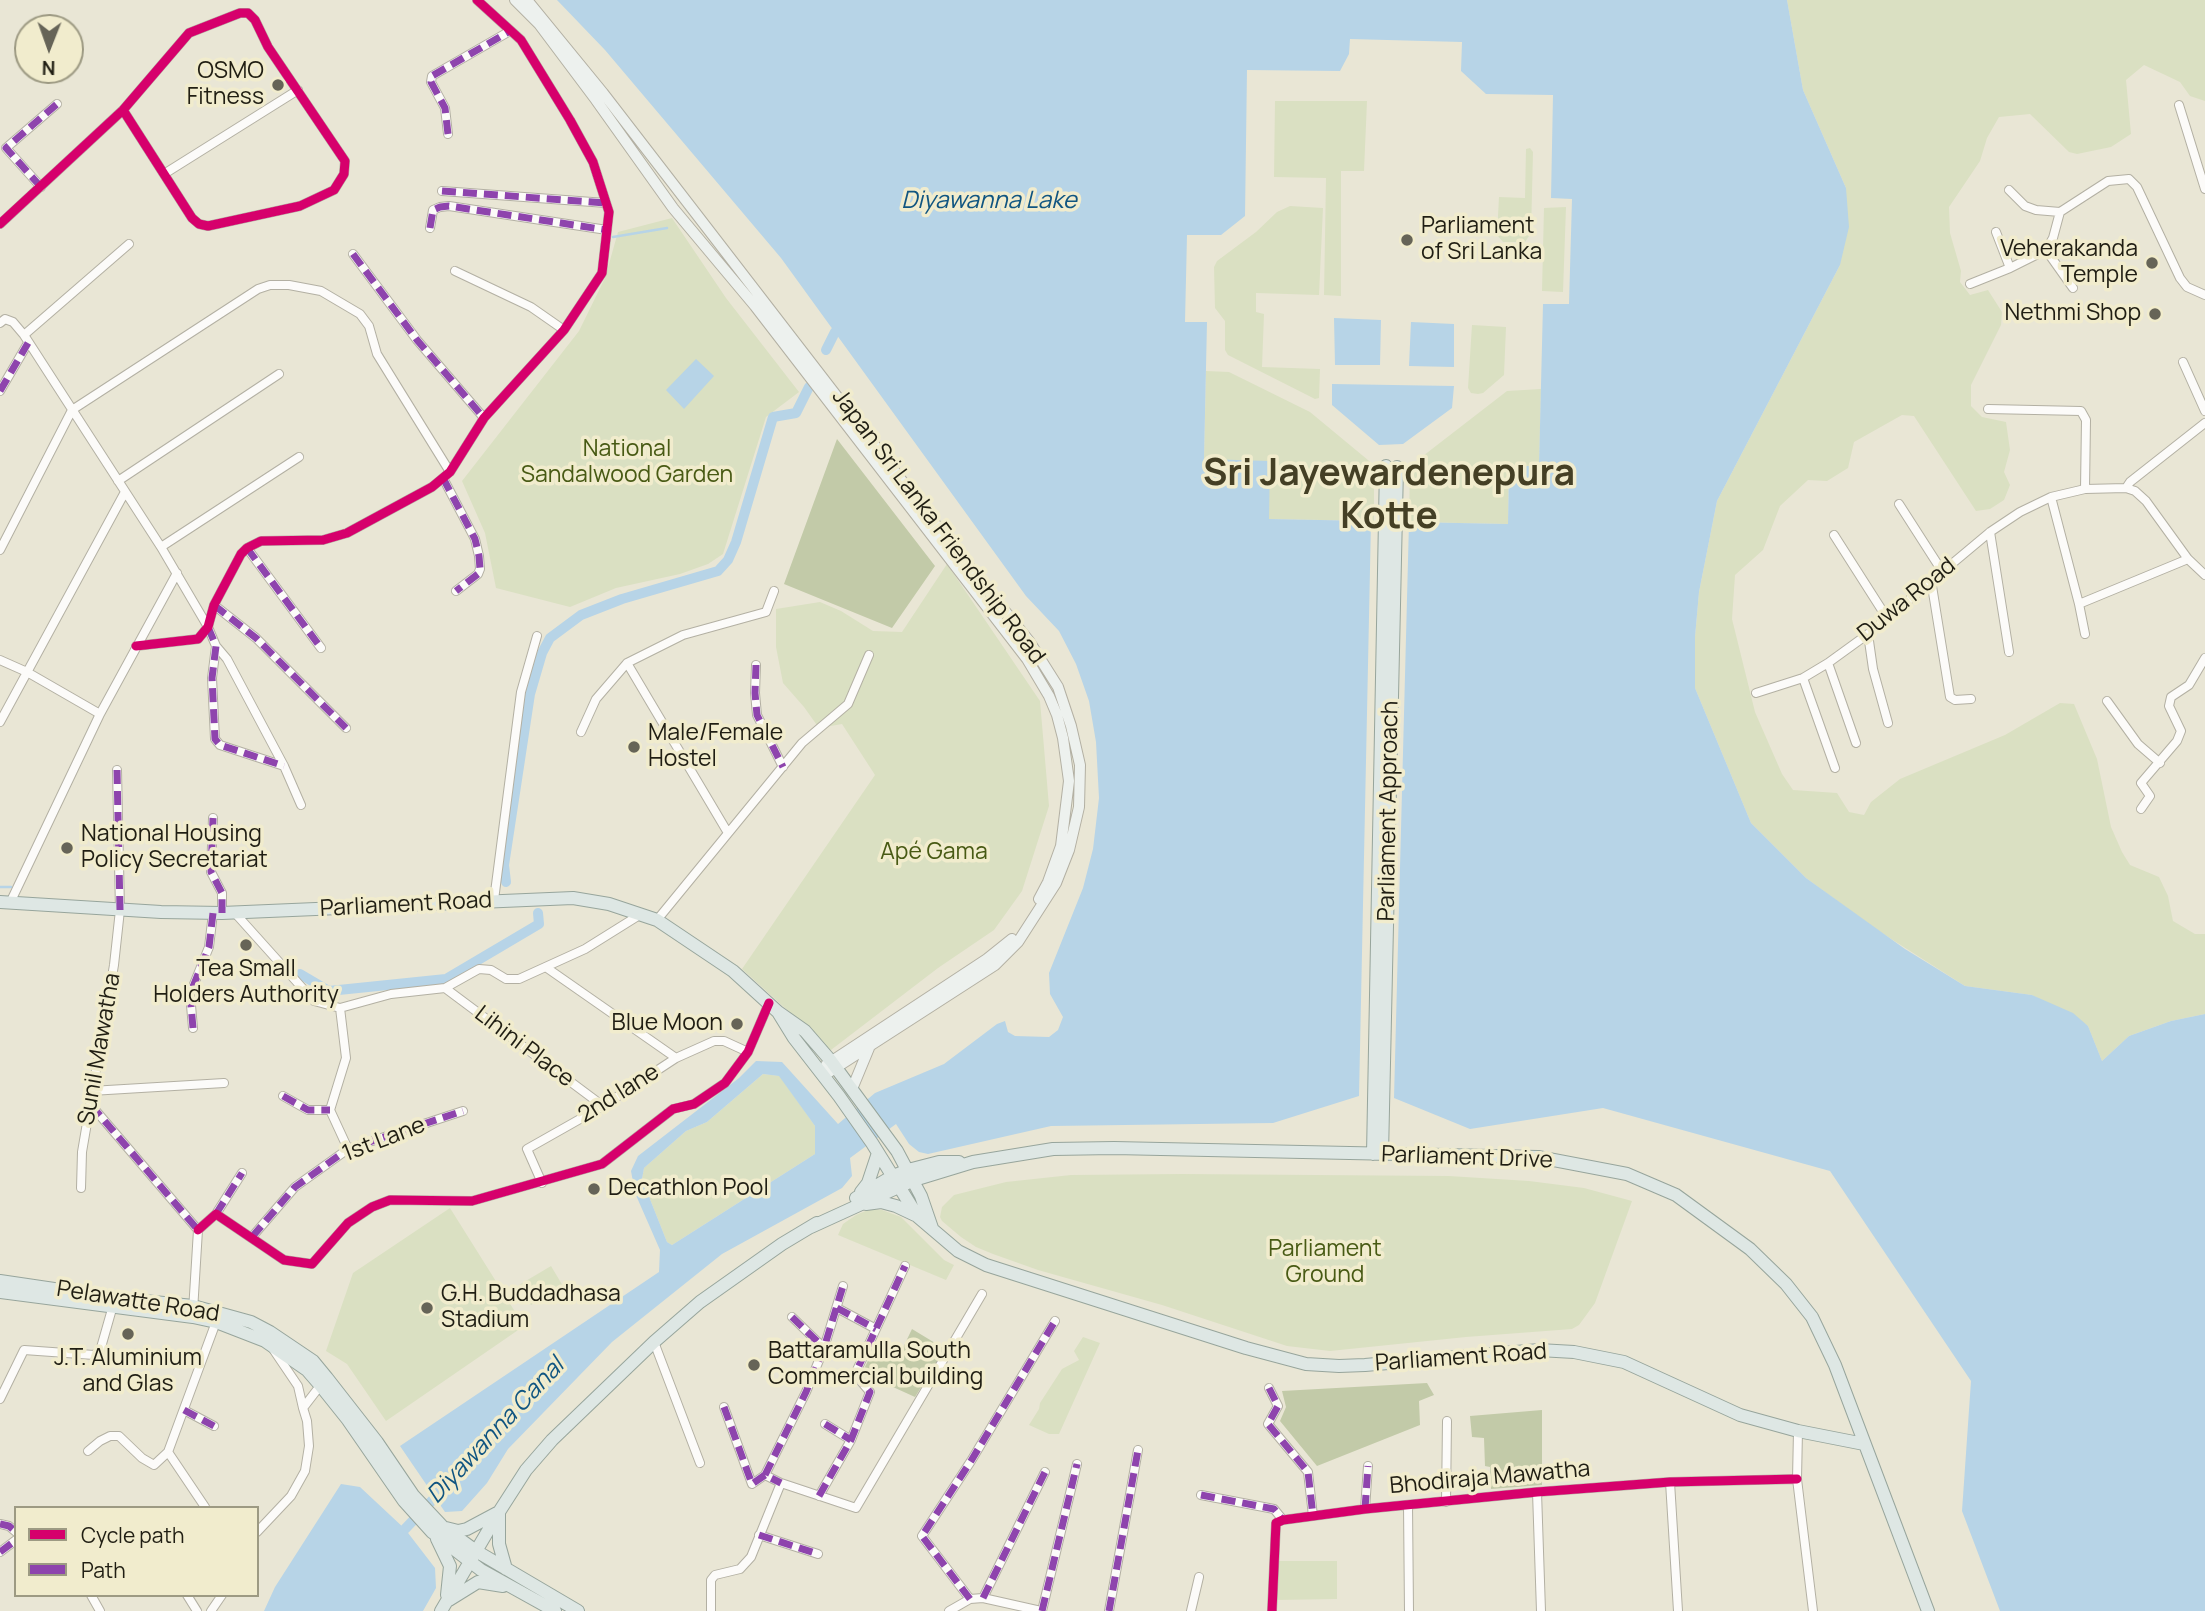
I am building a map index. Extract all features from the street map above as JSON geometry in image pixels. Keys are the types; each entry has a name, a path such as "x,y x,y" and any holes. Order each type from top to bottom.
{"main road":[{"name":"Japan Sri Lanka Friendship Road","path":"515,0 539,24 673,208 755,306 1027,659 1057,715 1069,781 1066,811 1061,846 1048,882 1032,911 1010,941 987,959 821,1073"},
{"name":"Japan Sri Lanka Friendship Road","path":"527,0 603,93 943,534 1029,641 1058,687 1071,726 1080,765 1079,807 1069,850 1056,883 1018,942 995,965 901,1028 833,1065"},
{"name":"Parliament Approach","path":"1378,1154 1392,467"},
{"name":"Parliament Road","path":"5,903 223,913 573,898 609,904 656,920 733,971 805,1031 897,1151 911,1175 932,1228"},
{"name":"Parliament Road","path":"774,1007 875,1148 918,1217 968,1257 1004,1272 1289,1360 1339,1366 1539,1350 1574,1352 1623,1362 1740,1415 1798,1432 1864,1444"},
{"path":"855,1093 870,1045"},
{"name":"Parliament Drive","path":"911,1175 1053,1149 1114,1147 1538,1157 1627,1174 1676,1195 1751,1249 1786,1284 1812,1317 1835,1365 1864,1444"},
{"path":"858,1201 868,1183 875,1148"},
{"path":"897,1151 916,1161 939,1162"},
{"name":"Parliament Drive","path":"911,1175 939,1162 973,1162"},
{"path":"444,1606 526,1470 552,1440 654,1342 700,1302 782,1244 911,1175"},
{"path":"858,1201 881,1202 918,1217"},
{"name":"Pelawatte Road","path":"0,1281 114,1303"},
{"name":"Pelawatte Road","path":"0,1292 193,1312 251,1322 270,1332 313,1361 348,1420 409,1498 438,1529 511,1588 555,1611"},
{"name":"Pelawatte Road","path":"193,1312 270,1344 323,1381"},
{"path":"1864,1444 1928,1611"},
{"path":"444,1606 450,1566 438,1529 467,1529 499,1512"},
{"path":"499,1512 499,1544 506,1569"},
{"name":"Pelawatte Road","path":"473,1556 506,1569 578,1611"},
{"path":"444,1606 478,1582 511,1588"}],"street":[{"path":"135,646 198,639 208,627 215,605 241,554 247,548 261,541 323,540 347,533 432,487 447,475 484,418 564,330 602,273 609,212 593,162 521,40 477,0"},
{"path":"0,224 123,110 189,33 240,12 248,13 255,20 268,47 345,161 344,174 334,190 300,206 208,226 199,224 192,218 123,110"},
{"path":"448,134 445,108 432,82 432,76 510,31"},
{"path":"164,174 298,90"},
{"path":"41,187 6,148 57,104"},
{"path":"2179,105 2205,189"},
{"path":"2009,190 2025,206 2060,212 2108,181 2129,179 2137,187 2180,278 2187,287 2205,295"},
{"path":"442,191 606,203"},
{"path":"430,228 433,210 449,206 607,230"},
{"path":"1970,284 2046,250 2053,238 2060,212"},
{"path":"1996,232 2010,268"},
{"path":"0,391 26,339 130,244"},
{"path":"2046,250 2073,288"},
{"path":"353,254 416,340 484,418"},
{"path":"455,271 531,307 564,330"},
{"path":"0,550 72,410 258,289 270,285 289,285 321,291 360,314 369,326 377,354 447,475 475,538 481,569 456,591"},
{"path":"0,323 5,319 13,322 26,339 161,547 208,627 216,646 227,659 284,766 301,805"},
{"path":"2183,362 2205,411"},
{"path":"118,481 279,374"},
{"path":"1988,410 2081,411 2086,420 2085,489"},
{"path":"2205,423 2126,488 2146,500 2188,559 2205,575"},
{"path":"161,547 299,457"},
{"name":"Duwa Road","path":"1756,693 1803,678 1828,663 1868,634 1990,532 2020,512 2051,497 2085,489 2126,488"},
{"path":"0,722 125,492"},
{"path":"2051,497 2085,634"},
{"path":"1899,504 1942,571"},
{"path":"1990,532 2009,652"},
{"path":"1834,535 1887,618"},
{"path":"247,548 321,648"},
{"path":"2079,604 2188,559"},
{"path":"5,903 135,646 177,573"},
{"path":"1931,580 1950,696 1955,700 1971,699"},
{"path":"581,732 596,699 627,663 683,635 766,612 774,591"},
{"path":"215,605 256,638 346,728"},
{"path":"1868,634 1873,669 1888,723"},
{"path":"494,900 521,692 537,636"},
{"path":"216,646 212,678 215,739 220,745 284,766"},
{"path":"656,920 802,743 848,704 869,656"},
{"path":"2141,809 2151,796 2141,783 2160,763 2181,731 2169,706 2171,697 2189,685 2205,658"},
{"path":"0,660 27,672 100,714"},
{"path":"627,663 728,833"},
{"path":"1828,663 1856,743"},
{"path":"756,665 757,715 783,767"},
{"path":"1803,678 1835,768"},
{"path":"2107,701 2138,744 2160,763"},
{"name":"Sunil Mawatha","path":"81,1188 82,1152 114,965 120,910 117,770"},
{"path":"193,1028 190,994 223,913 222,893 211,872 213,818"},
{"path":"223,913 314,1001 340,1008 391,994 445,988 479,969 491,970 506,979 519,979 585,949 641,915"},
{"path":"547,968 676,1058"},
{"name":"Lihini Place","path":"445,988 603,1106"},
{"path":"216,1213 284,1261 313,1264 348,1223 372,1207 390,1200 472,1201 602,1164 673,1109 694,1104 725,1083 748,1052 774,1007"},
{"path":"340,1008 346,1058 330,1110 348,1149"},
{"name":"2nd lane","path":"542,1183 527,1149 603,1106 676,1058 715,1041 724,1041 748,1052"},
{"path":"91,1091 225,1083"},
{"path":"283,1096 308,1110 330,1110"},
{"path":"91,1105 198,1230"},
{"name":"1st Lane","path":"252,1237 295,1187 348,1149 463,1111"},
{"path":"193,1312 198,1230 216,1213 242,1173"},
{"path":"819,1496 851,1440 870,1392 858,1378 857,1370 905,1265"},
{"path":"724,1407 752,1484 765,1475 806,1392 824,1348 843,1286"},
{"path":"765,1475 856,1508 982,1294"},
{"path":"0,1399 24,1350 94,1355 100,1351 114,1303"},
{"path":"837,1308 876,1329"},
{"path":"792,1317 824,1348"},
{"path":"970,1599 922,1536 971,1461 1055,1321"},
{"path":"88,1451 110,1436 119,1436 142,1458 154,1465 169,1452 216,1322"},
{"path":"654,1342 699,1463"},
{"path":"259,1530 291,1496 305,1471 309,1446 307,1421 298,1386 270,1344"},
{"path":"303,1408 323,1381"},
{"path":"1269,1388 1278,1406 1268,1424 1308,1472 1313,1516"},
{"path":"184,1410 214,1426"},
{"path":"1446,1502 1447,1421"},
{"path":"825,1424 851,1440"},
{"path":"1798,1432 1797,1479 1812,1611"},
{"path":"1109,1611 1138,1450"},
{"path":"169,1452 204,1506"},
{"path":"949,1611 970,1599 983,1598 1042,1611 1077,1464"},
{"path":"1365,1509 1368,1466"},
{"path":"983,1598 1045,1472"},
{"name":"Bhodiraja Mawatha","path":"1283,1520 1537,1492 1670,1482 1797,1479"},
{"path":"1670,1482 1678,1611"},
{"path":"711,1611 712,1580 715,1575 740,1569 751,1557 781,1483"},
{"path":"1537,1492 1541,1611"},
{"path":"1201,1495 1274,1510 1283,1520 1276,1523 1272,1611"},
{"path":"1408,1505 1409,1611"},
{"path":"759,1535 818,1554"},
{"path":"0,1552 14,1541"},
{"path":"1191,1611 1199,1577"}],"green space":[{"path":"1787,0 2205,0 2205,101 2190,96 2180,82 2144,65 2126,80 2131,134 2111,147 2077,154 2069,152 2030,114 1999,117 1987,138 1980,161 1949,207 1950,233 1961,271 1960,282 1970,295 1988,290 2002,312 2001,325 1971,385 1971,406 1982,417 2006,422 2010,450 2004,472 2010,485 2004,500 1990,509 1976,511 1914,416 1902,415 1854,442 1848,468 1827,481 1808,480 1780,506 1763,550 1735,575 1732,619 1755,712 1782,774 1793,790 1837,793 1849,812 1864,815 1871,802 1900,779 2005,735 2060,703 2074,704 2097,759 2111,827 2122,852 2130,865 2159,877 2168,896 2173,921 2195,934 2205,934 2205,1014 2171,1021 2129,1036 2102,1061 2088,1026 2032,995 1965,986 1874,928 1806,878 1751,823 1695,688 1695,637 1699,592 1717,501 1840,265 1846,188 1803,90"},
{"path":"1275,101 1367,101 1364,171 1341,171 1341,296 1324,295 1326,178 1274,177"},
{"path":"1530,148 1533,152 1531,233 1525,242 1503,242 1497,235 1499,197 1525,198 1526,149"},
{"path":"1290,206 1323,208 1319,295 1256,293 1256,312 1264,314 1262,367 1320,369 1319,398 1315,399 1228,355 1225,350 1225,321 1215,308 1214,267 1217,261 1256,232 1277,212"},
{"path":"1566,207 1563,292 1542,291 1544,208"},
{"name":"National Sandalwood Garden","path":"672,218 726,298 799,392 766,417 723,554 708,564 680,574 616,588 570,607 496,588 485,533 462,481 579,331 605,278 618,232"},
{"path":"1472,325 1506,327 1504,375 1483,393 1478,394 1471,393 1468,388"},
{"path":"1206,371 1229,372 1310,412 1374,465 1374,521 1268,519 1204,459"},
{"path":"1541,389 1539,467 1509,466 1508,524 1409,522 1410,466 1507,391"},
{"path":"837,439 935,566 892,628 784,584"},
{"name":"Apé Gama","path":"947,564 1040,701 1049,806 1022,891 994,930 938,968 827,1053 807,1028 742,969 875,775 842,724 819,728 783,683 776,647 776,609 820,602 841,611 873,631 902,632"},
{"path":"763,1074 780,1076 815,1126 815,1154 672,1245 667,1242 642,1179 644,1168 686,1131 707,1122"},
{"name":"Parliament Ground","path":"1071,1175 1449,1176 1529,1181 1584,1188 1632,1201 1595,1303 1579,1325 1572,1329 1330,1351 1287,1346 1162,1305 1038,1270 976,1247 940,1217 942,1207 954,1195 1006,1182"},
{"name":"G.H. Buddadhasa Stadium","path":"450,1208 524,1326 386,1421 347,1364 326,1351 353,1273"},
{"path":"870,1209 901,1217 944,1260 954,1265 946,1280 838,1235 843,1224"},
{"path":"551,1266 563,1286 531,1305 519,1285"},
{"path":"912,1329 945,1349 915,1397 862,1373 877,1342 899,1356"},
{"path":"1083,1337 1100,1343 1059,1434 1049,1434 1029,1425 1062,1369 1079,1360 1074,1351"},
{"path":"1427,1383 1434,1395 1419,1401 1420,1425 1317,1466 1280,1421 1286,1407 1282,1391"},
{"path":"1542,1410 1542,1485 1491,1489 1490,1467 1485,1466 1484,1438 1472,1437 1470,1416"},
{"path":"1276,1561 1337,1561 1337,1599 1274,1600"}],"water":[{"name":"Diyawanna Lake","path":"557,0 1787,0 1803,90 1846,188 1849,227 1840,265 1717,501 1699,592 1695,637 1695,688 1751,823 1806,878 1905,949 1965,986 2032,995 2073,1013 2088,1026 2102,1061 2129,1036 2171,1021 2205,1014 2205,1611 2000,1611 1962,1511 1971,1381 1830,1171 1603,1108 1470,1129 1394,1098 1409,522 1508,524 1509,466 1539,466 1543,304 1569,304 1572,199 1551,198 1553,95 1486,94 1461,71 1462,42 1350,39 1349,54 1340,71 1247,70 1245,216 1221,235 1187,235 1185,322 1207,322 1204,459 1270,461 1269,519 1371,521 1359,1096 1273,1123 1051,1126 928,1154 919,1152 909,1144 896,1124 850,1158 852,1176 842,1188 722,1254 612,1342 508,1449 487,1483 462,1511 445,1512 400,1446 659,1272 660,1250 635,1193 631,1171 638,1156 739,1078 756,1061 782,1062 838,1124 875,1093 944,1064 997,1024 1005,1021 1008,1032 1015,1036 1049,1037 1058,1030 1063,1017 1050,994 1049,973 1083,888 1093,849 1099,798 1096,742 1089,701 1076,664 1059,631 1026,596 781,258 605,50","holes":["763,1074 779,1076 815,1126 815,1154 672,1245 667,1242 642,1179 644,1168 686,1131 707,1122"]},
{"path":"1334,318 1381,320 1380,365 1335,365"},
{"path":"1411,322 1454,324 1454,367 1409,366"},
{"path":"696,359 714,376 684,409 666,390"},
{"path":"1332,384 1454,386 1452,408 1403,444 1379,445 1332,405"},
{"path":"341,1484 360,1487 405,1529 435,1568 436,1588 423,1611 264,1611 275,1587"}],"waterway":[{"path":"613,237 667,228"},
{"path":"826,350 835,332"},
{"path":"506,882 504,865 530,694 542,653 550,638 581,615 622,599 718,571 728,560 736,542 773,417 796,413 809,387"},
{"path":"0,887 11,887"},
{"path":"300,974 329,991 446,979 539,924 538,913"},
{"name":"Diyawanna Canal","path":"405,1529 444,1488"}],"marked path":[{"path":"448,134 445,108 431,82 432,76 510,31"},
{"path":"41,187 6,148 57,104"},
{"path":"442,191 606,203"},
{"path":"430,228 433,210 449,206 607,230"},
{"path":"353,254 417,340 484,418"},
{"path":"0,391 28,343"},
{"path":"443,478 475,539 479,556 478,574 456,591"},
{"path":"247,548 321,648"},
{"path":"214,605 256,638 346,728"},
{"path":"208,627 216,646 212,678 215,739 220,745 284,766"},
{"path":"756,665 757,715 783,767"},
{"path":"117,770 120,910"},
{"path":"213,818 211,872 222,893 222,913"},
{"path":"193,1028 190,994 209,947 213,913"},
{"path":"283,1096 308,1110 330,1110"},
{"path":"91,1105 198,1230"},
{"path":"252,1237 295,1187 348,1149 463,1111"},
{"path":"216,1214 242,1173"},
{"path":"819,1496 851,1440 870,1392 858,1378 857,1370 905,1266"},
{"path":"765,1475 806,1392 824,1348 843,1286"},
{"path":"837,1308 876,1329"},
{"path":"792,1317 824,1348"},
{"path":"970,1599 922,1536 971,1461 1055,1321"},
{"path":"1269,1388 1278,1406 1268,1424 1308,1472 1313,1516"},
{"path":"724,1407 752,1484 765,1475 781,1483"},
{"path":"184,1410 214,1426"},
{"path":"825,1424 851,1440"},
{"path":"1109,1611 1138,1450"},
{"path":"1042,1611 1077,1464"},
{"path":"1365,1509 1368,1466"},
{"path":"983,1598 1045,1472"},
{"path":"1201,1495 1274,1509 1283,1520"},
{"path":"0,1524 14,1530"},
{"path":"759,1535 818,1554"},
{"path":"0,1552 14,1542"}],"cycle path":[{"path":"136,646 198,639 208,627 214,605 241,554 247,548 261,541 323,540 347,533 432,487 450,472 484,418 564,330 602,273 609,212 593,162 521,40 477,0"},
{"path":"0,224 123,110 189,33 240,13 248,13 255,20 268,47 345,161 344,174 334,190 300,206 208,226 199,224 192,218 123,110"},
{"path":"198,1230 216,1214 284,1260 312,1264 348,1223 372,1207 390,1200 472,1201 602,1164 673,1109 694,1104 725,1083 748,1052 769,1003"},
{"path":"1272,1611 1276,1523 1283,1520 1537,1492 1670,1482 1797,1479"}],"place":[{"name":"OSMO Fitness","path":"278,85"},
{"name":"Parliament of Sri Lanka","path":"1407,240"},
{"name":"Veherakanda Temple","path":"2152,263"},
{"name":"Nethmi Shop","path":"2155,314"},
{"name":"Male/Female Hostel","path":"634,747"},
{"name":"National Housing Policy Secretariat","path":"67,848"},
{"name":"Tea Small Holders Authority","path":"246,945"},
{"name":"Blue Moon","path":"737,1024"},
{"name":"Decathlon Pool","path":"594,1189"},
{"name":"G.H. Buddadhasa Stadium","path":"427,1308"},
{"name":"J.T. Aluminium and Glas","path":"128,1334"},
{"name":"Battaramulla South Commercial building","path":"754,1365"}],"district":[{"name":"Sri Jayewardenepura Kotte","path":"1389,496"}]}
